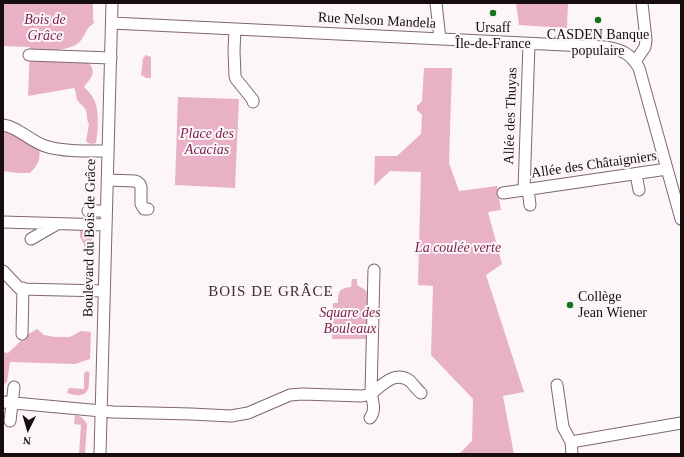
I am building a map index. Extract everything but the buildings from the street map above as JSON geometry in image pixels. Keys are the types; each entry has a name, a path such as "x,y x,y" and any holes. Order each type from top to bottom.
{"street":[{"name":"Boulevard du Bois de Grâce","path":"100,454 112,3"},
{"path":"436,3 440,39"},
{"path":"642,3 646,40 645,47 635,62 639,68 681,219"},
{"name":"Rue Nelson Mandela","path":"112,23 606,47 619,50 631,57 635,62"},
{"path":"235,29 235,76 253,102"},
{"name":"Allée des Thuyas","path":"529,44 526,189 530,205"},
{"path":"29,55 111,58"},
{"path":"3,125 11,127 45,146 60,149 108,151"},
{"name":"Allée des Châtaigniers","path":"503,193 667,169"},
{"path":"636,174 639,190"},
{"path":"107,180 135,181 141,184 141,204 144,209 148,209"},
{"path":"88,211 106,211"},
{"path":"3,222 106,225"},
{"path":"31,239 51,224"},
{"path":"370,418 374,408 371,394 374,270"},
{"path":"3,271 20,288 104,291"},
{"path":"22,334 23,288"},
{"path":"8,402 113,412 231,416 248,413 290,395 362,396 371,394 385,382 395,377 410,381 421,393"},
{"path":"557,385 563,427 571,442 572,454"},
{"path":"10,421 8,402 14,386"},
{"path":"571,442 681,423"}],"green space":[{"name":"Bois de Grâce","path":"3,3 93,3 94,22 88,28 80,42 55,51 75,61 89,63 93,70 89,81 84,87 92,96 96,106 98,122 96,143 92,144 86,141 89,124 87,113 85,108 77,99 74,88 28,96 30,47 3,46"},
{"path":"516,3 568,3 567,28 519,25"},
{"path":"146,55 151,57 151,78 146,78 141,75 143,58"},
{"name":"La coulée verte","path":"424,68 452,68 449,163 459,191 497,186 501,210 488,212 502,264 486,275 524,392 503,396 514,454 459,454 472,441 473,399 431,355 433,286 418,285 421,172 390,171 374,186 375,156 397,156 421,134 422,115 417,111 417,105 422,101"},
{"name":"Place des Acacias","path":"178,97 239,99 235,188 175,185"},
{"path":"3,125 39,148 40,155 38,162 30,173 3,171"},
{"path":"91,229 92,232 92,251 90,252 86,251 80,237 80,230"},
{"name":"Square des Bouleaux","path":"352,279 357,279 357,285 365,290 368,296 366,339 332,339 333,303 338,303 340,291 344,288 351,287"},
{"path":"37,329 44,335 55,337 70,337 81,331 91,332 90,359 75,364 10,362 7,382 3,385 3,352 8,353 27,335"},
{"path":"87,371 89,372 89,387 87,391 82,395 67,393 69,388 84,389 84,373"},
{"path":"75,415 82,418 87,424 85,454 79,454 81,425 74,424"}],"place":[{"name":"Ursaff Île-de-France","path":"493,13"},
{"name":"CASDEN Banque populaire","path":"598,20"},
{"name":"Collège Jean Wiener","path":"570,305"}],"district":[{"name":"BOIS DE GRÂCE","path":"271,292"}]}
